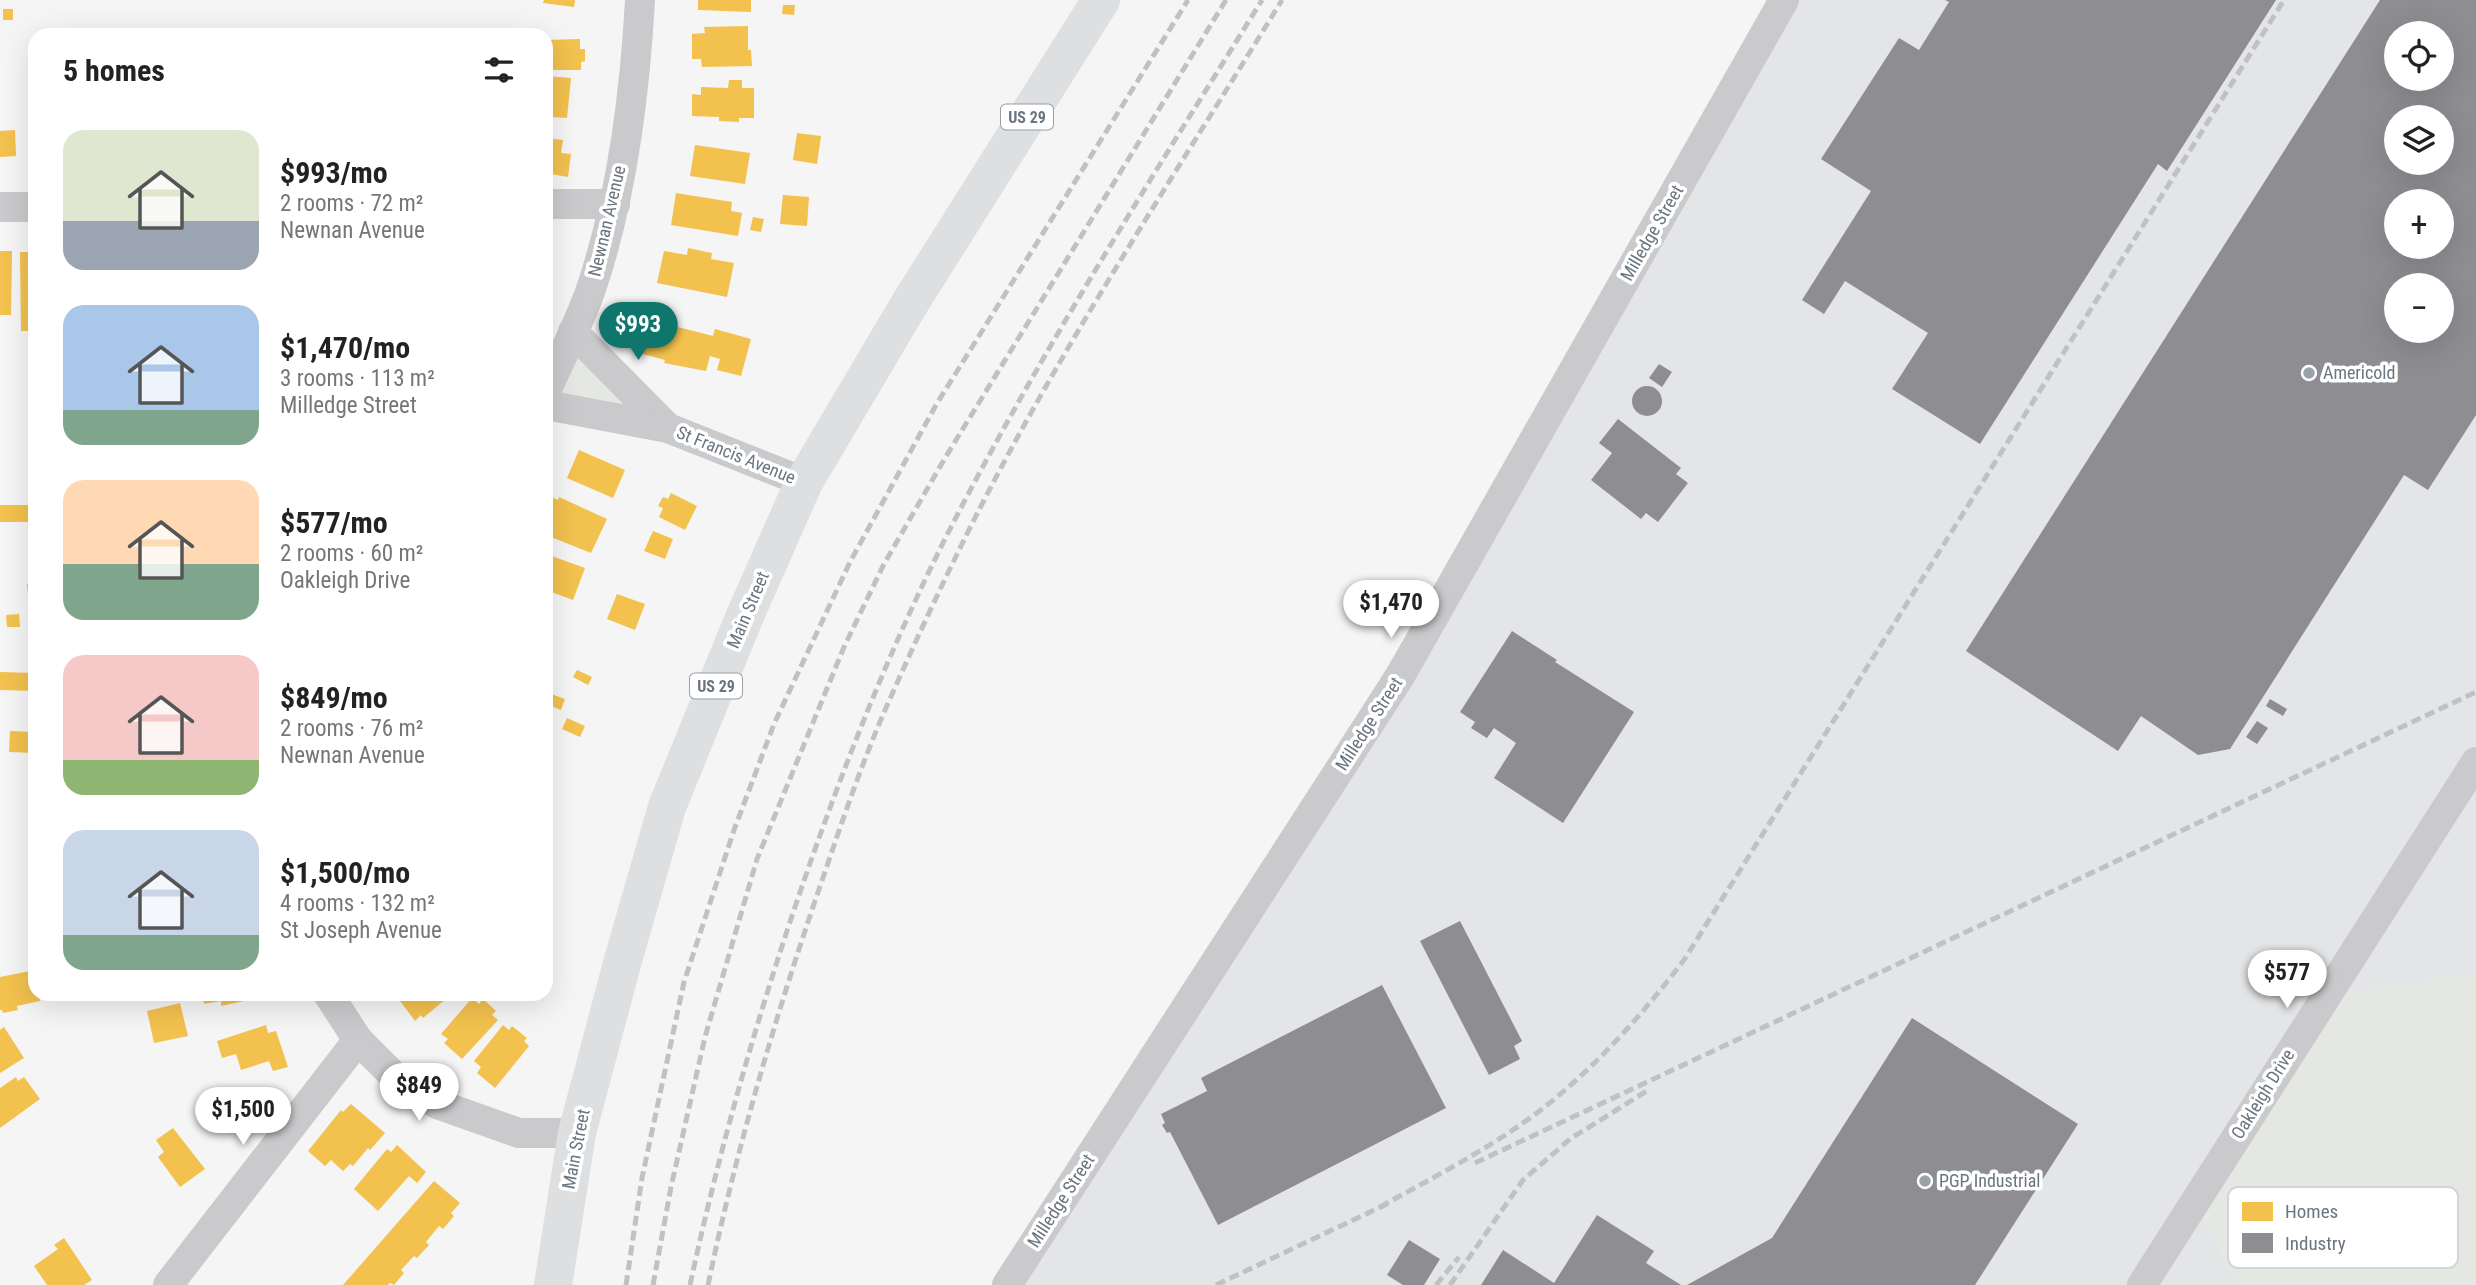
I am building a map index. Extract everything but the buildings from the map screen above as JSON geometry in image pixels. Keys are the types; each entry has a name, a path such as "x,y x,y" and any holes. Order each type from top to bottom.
{"main road":[{"name":"Main Street","path":"553,1285 577,1133 667,807 744,618 804,482 910,303 1101,0"}],"street":[{"name":"Newnan Avenue","path":"553,376 591,290 615,204 637,49 640,0"},
{"name":"Milledge Street","path":"1007,1285 1400,676 1784,0"},
{"path":"553,204 615,204"},
{"path":"0,207 28,207"},
{"path":"573,332 668,428"},
{"path":"553,406 668,428"},
{"name":"St Francis Avenue","path":"668,428 804,482"},
{"name":"Oakleigh Drive","path":"2142,1285 2476,762"},
{"path":"333,1001 358,1040 396,1078 437,1104 519,1133 577,1133"},
{"path":"167,1285 358,1040"}],"shaded area":[{"path":"1780,0 2476,0 2476,974 2314,998 2199,1210 2239,1285 1018,1285 1500,480"},
{"path":"569,340 658,418 553,393 553,375"},
{"path":"2476,974 2476,1285 2239,1285 2230,1268 2458,1268 2458,1187 2228,1187 2228,1264 2199,1210 2314,998"}],"railway":[{"path":"626,1285 642,1178 684,982 734,830 774,724 850,562 936,405 1188,0"},
{"path":"653,1285 671,1187 705,1037 757,859 844,647 884,564 945,458 1226,0"},
{"path":"690,1285 725,1140 781,949 848,761 905,623 948,533 1021,397 1099,264 1262,0"},
{"path":"708,1285 742,1140 784,996 868,750 898,682 961,546 1035,406 1115,269 1282,0"},
{"path":"1380,1207 1476,1153 1544,1107 1613,1044 1684,960 2284,0"},
{"path":"1475,1163 2476,692"},
{"path":"1450,1285 1523,1180 1570,1139 1650,1089"},
{"path":"1216,1285 1387,1204"},
{"path":"1436,1285 1459,1257"}],"place":[{"name":"Americold","path":"2309,373"},
{"name":"PGP Industrial","path":"1925,1181"}]}
